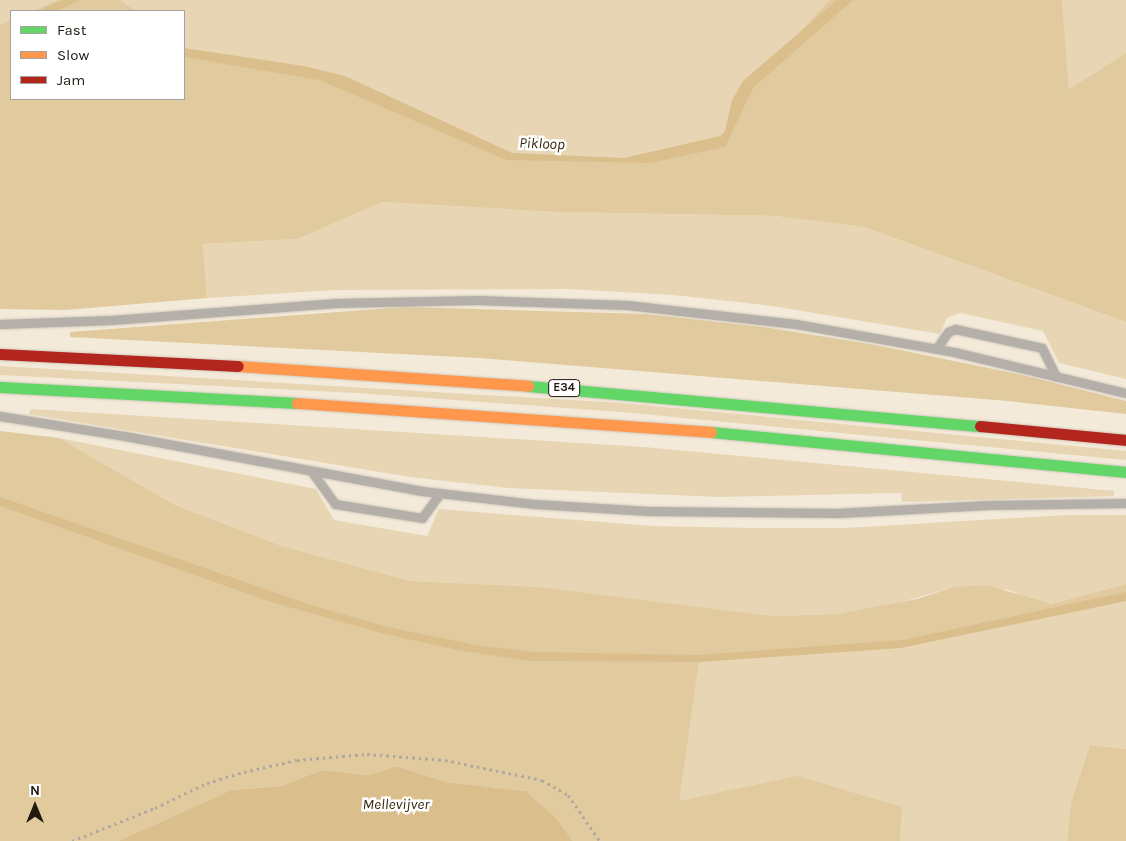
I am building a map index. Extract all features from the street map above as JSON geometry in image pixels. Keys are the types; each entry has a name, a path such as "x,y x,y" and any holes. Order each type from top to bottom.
{"highway":[{"name":"E34","path":"0,354 260,366 650,394 1126,440"},
{"path":"0,387 260,400 658,427 1126,472"}],"lane":[{"path":"0,324 111,320 336,303 488,301 646,307 796,324 936,349 1126,393"},
{"path":"936,349 948,332 955,329 1042,348 1056,377"},
{"path":"0,416 125,436 312,472 440,493 649,512 837,513 988,504 1126,503"},
{"path":"312,472 335,504 422,518 440,493"}],"path":[{"path":"72,841 155,808 207,783 244,772 297,760 367,754 445,760 542,780 568,795 600,841"}],"shaded area":[{"path":"0,0 78,0 54,10 10,10 10,28 0,33"},
{"path":"59,0 120,0 135,10 35,10"},
{"path":"114,0 829,0 783,55 729,136 635,160 506,156 185,54 185,10 131,10"},
{"path":"829,0 1062,0 1069,89 1126,53 1126,322 864,227 775,216 556,212 382,202 298,239 203,244 207,298 66,310 0,309 0,25 10,20 10,100 185,100 185,54 308,71 506,156 635,160 729,136 736,106"},
{"path":"1062,0 1126,0 1126,53 1069,89"},
{"path":"382,202 556,212 775,216 864,227 1126,322 1126,379 1059,363 1043,331 960,313 947,318 940,334 772,306 674,295 569,289 335,290 207,298 203,244 298,239"},
{"path":"405,307 646,314 764,327 870,344 1023,375 1126,401 1126,414 1008,401 479,358 70,337 70,332"},
{"path":"0,366 621,403 1126,451 1126,460 621,412 357,393 0,375"},
{"path":"31,409 644,447 1114,491 1114,496 902,502 901,493 720,497 508,488 410,477 29,414"},
{"path":"0,431 59,438 175,505 282,546 411,581 540,587 773,616 838,614 917,599 954,587 987,585 1051,604 1126,584 1126,601 901,648 699,662 679,801 797,776 902,807 900,841 573,841 556,818 526,791 446,782 397,766 369,775 322,770 281,786 231,790 118,841 0,841"},
{"path":"59,438 316,489 334,520 427,536 439,509 652,526 755,528 846,528 1065,515 1126,515 1126,584 1051,604 1028,599 1010,590 954,587 888,606 838,614 773,616 540,587 411,581 282,546 175,505"},
{"path":"1126,601 1126,749 1090,745 1071,802 1067,841 900,841 902,807 678,802 699,662 901,648"},
{"path":"1090,745 1126,749 1126,841 1067,841 1071,802"}],"water":[{"path":"62,0 80,0 59,10 39,10"},
{"path":"837,0 853,0 753,88 725,147 649,163 506,160 319,80 185,57 185,48 304,66 345,76 512,153 624,158 720,136 725,131 732,100 743,81"},
{"path":"0,497 314,606 388,627 475,645 534,652 698,655 903,640 1126,592 1126,601 901,648 699,662 530,661 458,650 385,634 271,602 0,506"},
{"name":"Mellevijver","path":"397,766 446,782 526,791 556,818 573,841 118,841 231,790 281,786 322,770 369,775"}],"traffic: fast":[{"path":"528,386 980,426"},
{"path":"0,387 297,403"},
{"path":"711,432 1126,472"}],"traffic: slow":[{"path":"238,366 528,386"},
{"path":"297,403 711,432"}],"traffic: jam":[{"path":"0,354 238,366"},
{"path":"980,426 1126,440"}],"water label":[{"name":"Pikloop","path":"542,144"}]}
